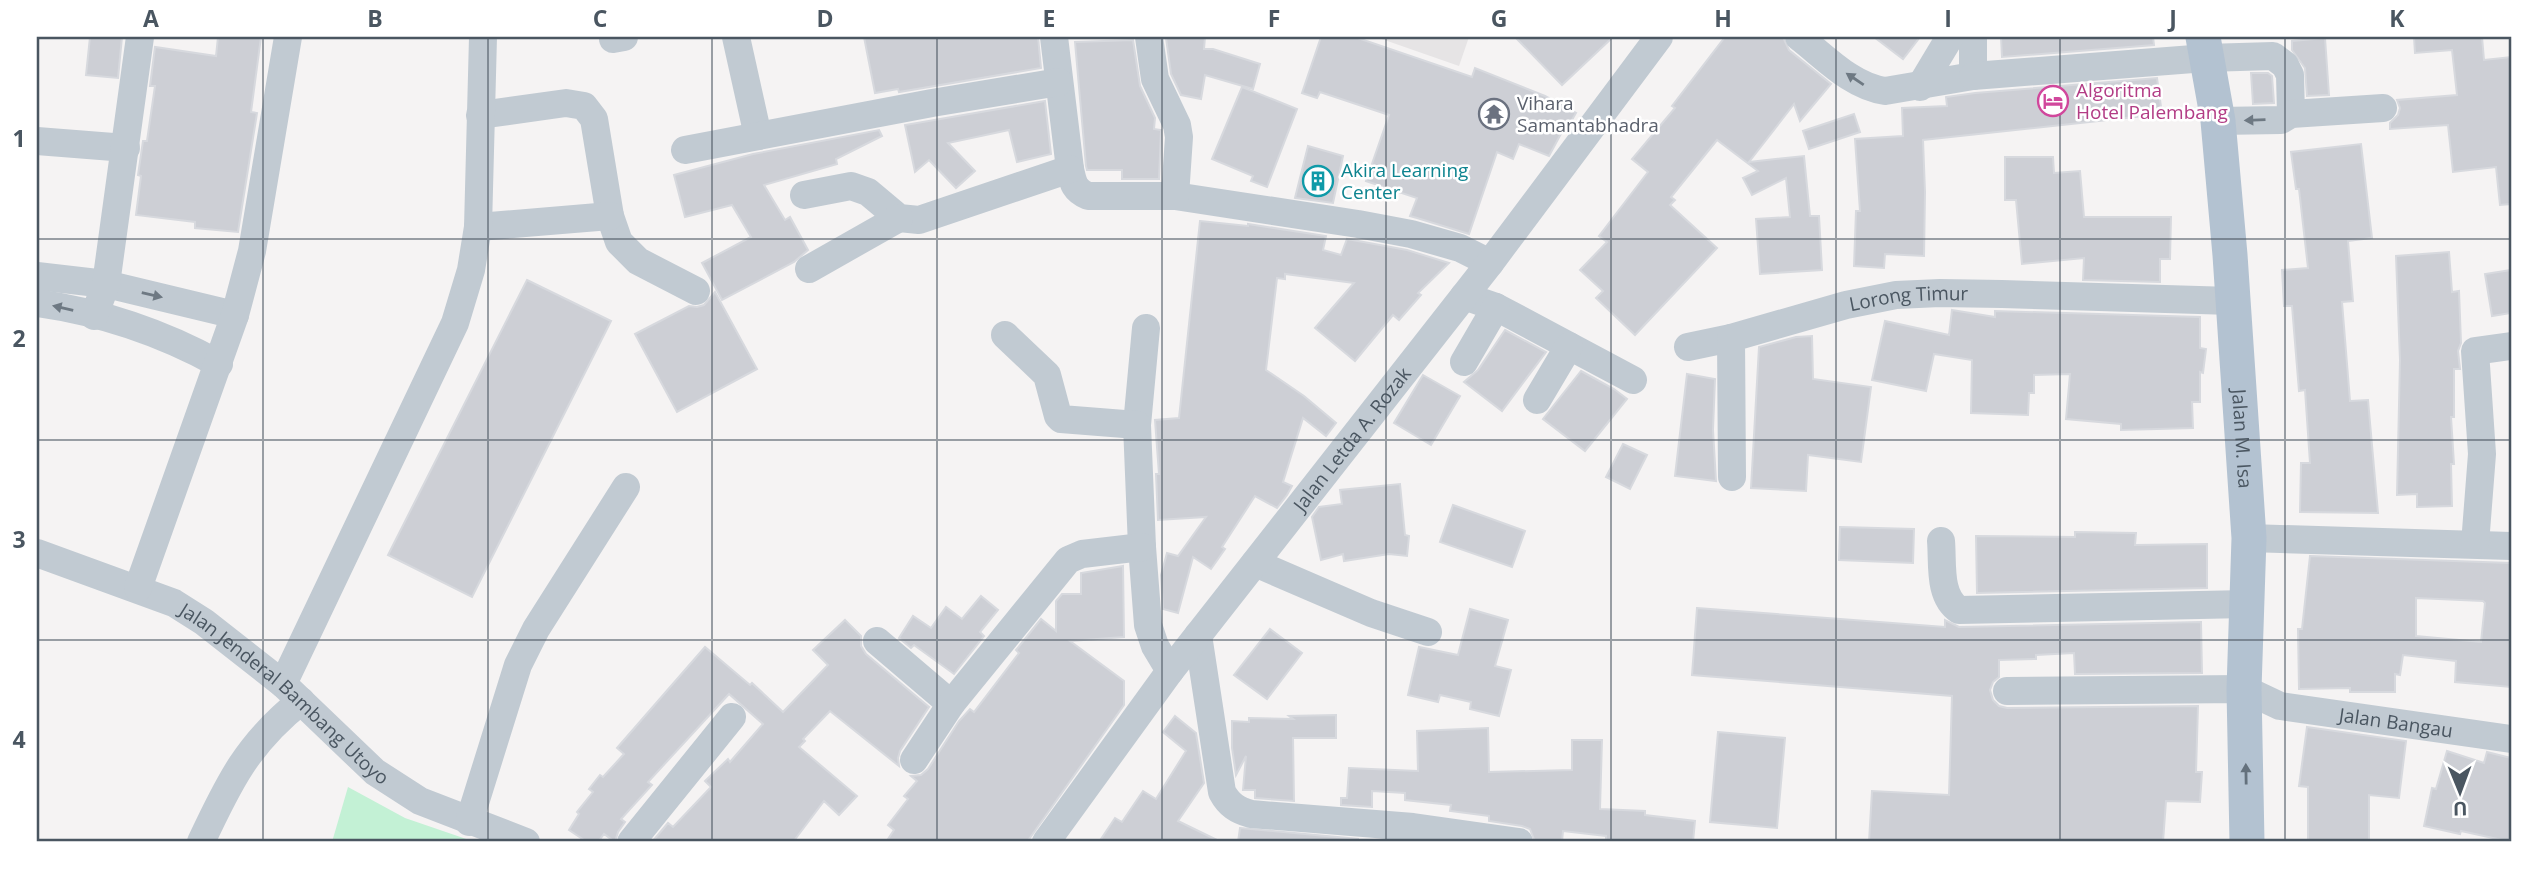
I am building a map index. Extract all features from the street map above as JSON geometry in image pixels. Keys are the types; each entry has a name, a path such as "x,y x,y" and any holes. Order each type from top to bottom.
{"main road":[{"name":"Jalan M. Isa","path":"2204,47 2218,121 2249,538 2244,689 2247,842"}],"street":[{"path":"94,316 106,284 140,37"},
{"path":"138,588 235,315 251,251 288,37"},
{"path":"201,842 243,759 292,692 455,323 471,270 478,228 484,37"},
{"path":"736,37 758,136"},
{"path":"1054,37 1070,169 1076,189 1088,196 1175,196 1411,234 1460,248 1490,263"},
{"path":"1149,37 1155,79 1177,125 1179,137 1175,196"},
{"name":"Jalan Letda A. Rozak","path":"1046,842 1170,671 1490,263 1659,37"},
{"path":"1799,37 1857,82 1871,89 1885,91 1973,76 2204,47 2273,56 2285,65 2290,75 2291,114"},
{"path":"1920,87 1950,37"},
{"path":"1973,37 1973,76"},
{"path":"685,150 1059,82"},
{"path":"480,115 566,103 584,106 594,119 610,216 619,242 638,261 696,291"},
{"path":"2218,121 2281,120 2291,114 2383,108"},
{"path":"37,141 126,148"},
{"path":"804,195 851,186 868,192 899,218 919,220 1070,169"},
{"path":"478,228 610,216"},
{"path":"809,269 899,218"},
{"path":"37,276 106,284 235,315"},
{"name":"Lorong Timur","path":"1688,347 1731,338 1846,305 1907,295 2002,294 2232,301"},
{"path":"1464,296 1496,307 1633,380"},
{"path":"37,303 94,316 185,345 219,364"},
{"path":"1464,362 1496,307"},
{"path":"1146,328 1137,425 1142,547 1148,625 1155,646 1170,671"},
{"path":"1005,335 1047,375 1061,419 1137,425"},
{"path":"1731,338 1732,477"},
{"path":"2475,544 2482,454 2475,351 2511,345"},
{"path":"1537,400 1569,346"},
{"path":"469,822 518,665 536,629 626,487"},
{"path":"2249,538 2511,546"},
{"path":"1941,541 1946,596 1951,605 1959,610 2247,604"},
{"path":"914,760 951,704 1068,560 1082,554 1142,547"},
{"name":"Jalan Jenderal Bambang Utoyo","path":"37,553 174,603 204,622 292,692 375,772 420,801 526,842"},
{"path":"1255,563 1371,613 1428,632"},
{"path":"1198,635 1222,792 1227,802 1239,810 1251,814 1413,835 1519,842"},
{"path":"877,641 951,704"},
{"path":"2007,691 2244,689"},
{"name":"Jalan Bangau","path":"2244,689 2280,705 2511,739"},
{"path":"2245,725 2280,705"},
{"path":"631,842 732,717"}],"shaded area":[{"path":"1376,37 1469,37 1459,66"}],"green space":[{"path":"348,787 405,818 475,842 332,842"}],"building":[{"path":"90,37 122,37 118,78 86,75"},
{"path":"218,37 261,37 251,112 257,113 238,232 195,228 195,222 136,215 143,141 147,141 155,86 150,86 155,47 216,56"},
{"path":"864,37 1038,37 1041,68 899,92 898,89 875,93"},
{"path":"1205,37 1204,49 1213,49 1260,64 1253,89 1205,75 1201,99 1181,95 1171,74 1166,38"},
{"path":"1321,37 1355,37 1472,77 1475,68 1545,96 1576,113 1549,156 1519,144 1513,159 1497,152 1469,234 1410,216 1417,198 1366,181 1389,115 1320,92 1317,98 1302,93"},
{"path":"1515,37 1613,37 1562,85"},
{"path":"1725,37 1783,37 1789,50 1831,84 1800,121 1794,104 1749,162 1804,156 1810,216 1819,216 1822,270 1760,274 1756,219 1790,217 1786,178 1752,195 1743,178 1758,171 1717,140 1671,197 1675,200 1670,205 1717,248 1635,335 1596,298 1603,291 1580,270 1607,242 1599,236 1648,172 1632,159 1675,108 1672,106"},
{"path":"1874,37 1920,37 1903,59"},
{"path":"2001,37 2153,37 2154,45 2002,57"},
{"path":"2414,37 2482,37 2484,60 2511,57 2511,204 2500,205 2496,167 2453,172 2448,125 2390,129 2390,123 2398,115 2400,108 2397,100 2457,95 2452,50 2415,53"},
{"path":"2325,38 2329,95 2307,96 2305,68 2292,50 2292,41"},
{"path":"1133,40 1140,86 1155,118 1154,129 1161,130 1159,179 1122,179 1122,170 1087,170 1086,166 1075,42"},
{"path":"2251,73 2268,73 2272,76 2274,103 2253,104"},
{"path":"2157,78 2162,114 1923,140 1924,256 1885,254 1884,268 1854,266 1856,211 1860,211 1855,139 1903,136 1902,108 1947,106 1946,97 1975,93"},
{"path":"1242,87 1297,109 1267,187 1251,181 1253,176 1212,159"},
{"path":"1045,101 1051,154 1017,162 1009,130 948,143 975,171 956,188 929,160 915,172 905,125"},
{"path":"1854,114 1860,132 1809,149 1803,131"},
{"path":"879,130 882,136 836,159 837,164 764,185 785,220 790,217 808,250 794,262 722,300 702,263 751,237 732,205 685,217 674,175 753,154"},
{"path":"2361,144 2372,238 2348,241 2353,301 2342,302 2350,401 2368,400 2378,513 2300,512 2301,463 2310,463 2305,390 2299,391 2292,306 2284,306 2282,270 2308,268 2299,189 2296,189 2291,152"},
{"name":"Akira Learning Center","path":"1308,146 1343,156 1333,203 1295,198"},
{"path":"2005,157 2053,157 2054,173 2080,171 2084,217 2171,217 2170,259 2160,259 2160,282 2083,280 2084,258 2022,264 2016,200 2005,200"},
{"path":"1200,221 1248,224 1326,236 1323,250 1341,255 1347,239 1407,250 1449,263 1418,293 1421,295 1399,320 1393,315 1355,361 1315,328 1354,283 1285,274 1285,279 1277,278 1266,370 1304,396 1336,423 1326,436 1303,418 1283,482 1292,486 1287,495 1277,508 1255,496 1211,569 1193,557 1178,613 1163,609 1161,575 1167,553 1178,556 1206,517 1158,520 1156,474 1159,474 1155,420 1179,418"},
{"path":"2449,252 2452,292 2459,291 2461,343 2458,351 2460,369 2454,369 2454,417 2451,417 2454,464 2451,464 2452,506 2417,507 2417,494 2397,495 2400,360 2396,256"},
{"path":"2511,270 2511,313 2492,316 2485,274"},
{"path":"527,280 611,321 472,597 388,555"},
{"path":"715,292 757,369 677,412 635,334 689,306 704,305"},
{"path":"1952,310 1995,317 1995,311 2200,317 2200,348 2206,349 2203,373 2200,372 2200,402 2192,402 2193,428 2121,430 2121,424 2066,419 2070,374 2034,375 2034,393 2029,393 2028,415 1971,413 1972,360 1934,354 1926,391 1872,380 1885,321 1949,335"},
{"path":"1505,330 1546,352 1502,411 1464,382 1478,370"},
{"path":"1812,336 1813,379 1871,387 1861,462 1808,455 1806,491 1751,488 1759,347 1796,337"},
{"path":"1581,371 1627,399 1585,451 1543,419"},
{"path":"1687,374 1715,379 1713,430 1716,481 1675,476"},
{"path":"1423,375 1460,396 1431,445 1394,423"},
{"path":"1623,444 1647,455 1630,489 1606,477"},
{"path":"1400,484 1405,535 1409,536 1407,556 1389,554 1344,561 1343,554 1321,560 1312,517 1319,507 1342,504 1340,490"},
{"path":"1453,505 1525,531 1512,567 1440,542"},
{"path":"1840,527 1914,529 1913,563 1839,560"},
{"path":"2075,532 2136,533 2135,545 2207,544 2207,588 1977,593 1976,536 2075,537"},
{"path":"2310,556 2511,563 2511,687 2455,682 2456,661 2403,655 2400,675 2395,674 2395,692 2350,692 2350,688 2299,689 2298,629 2302,629","holes":["2416,598 2483,601 2481,642 2416,636"]},
{"path":"1123,566 1124,637 1070,641 1124,681 1124,705 1027,842 886,842 894,830 888,825 908,799 904,796 917,781 911,776 921,775 928,769 959,721 970,709 974,712 1019,653 1016,650 1041,619 1056,631 1056,601 1062,594 1081,594 1081,573"},
{"path":"981,596 998,610 980,632 984,636 954,674 914,645 911,648 899,638 913,616 931,628 946,607 962,619"},
{"path":"1697,608 1945,627 1945,620 1959,627 2201,622 2202,673 2075,674 2074,653 2036,655 2036,659 1999,660 1999,677 1990,690 1993,700 1999,706 2007,708 2198,706 2196,772 2202,772 2200,802 2166,801 2163,842 1869,842 1872,791 1949,795 1952,696 1692,675"},
{"path":"1470,609 1508,620 1495,666 1511,670 1499,716 1470,709 1471,702 1440,695 1438,702 1408,695 1419,647 1458,655"},
{"path":"845,620 861,636 861,646 866,654 929,707 900,751 899,766 830,711 803,739 805,741 799,747 857,796 839,815 824,801 793,842 652,842 668,823 673,827 711,787 705,781 728,759 730,762 763,724 729,694 648,782 652,785 621,819 625,822 615,842 604,834 598,842 587,842 569,830 579,814 577,812 593,792 589,789 600,775 603,777 624,754 617,748 705,647 750,685 752,683 783,712 828,665 813,650"},
{"path":"1270,629 1302,653 1267,699 1234,675"},
{"path":"1336,715 1336,738 1293,738 1294,801 1255,798 1255,790 1243,790 1246,756 1236,775 1232,721"},
{"path":"1175,716 1196,733 1204,783 1178,821 1221,842 1099,842 1115,818 1122,822 1143,791 1156,799 1186,751 1163,732"},
{"path":"2307,727 2406,741 2399,798 2369,795 2369,842 2308,842 2308,787 2299,786"},
{"path":"1488,728 1489,772 1572,770 1572,740 1602,740 1600,809 1645,811 1645,815 1695,821 1693,842 1606,842 1606,836 1563,831 1562,842 1535,842 1530,829 1489,821 1489,816 1450,811 1451,805 1405,800 1405,793 1372,791 1372,807 1341,805 1341,798 1347,798 1349,768 1418,771 1417,731"},
{"path":"1718,732 1785,738 1777,828 1710,822"},
{"path":"2447,751 2484,763 2487,752 2511,758 2511,842 2424,826 2432,788 2436,789"},
{"path":"1240,828 1358,839 1358,842 1238,842"}],"place":[{"name":"Algoritma Hotel Palembang","path":"2053,101"},
{"name":"Vihara Samantabhadra","path":"1494,114"},
{"name":"Akira Learning Center","path":"1318,181"}]}
